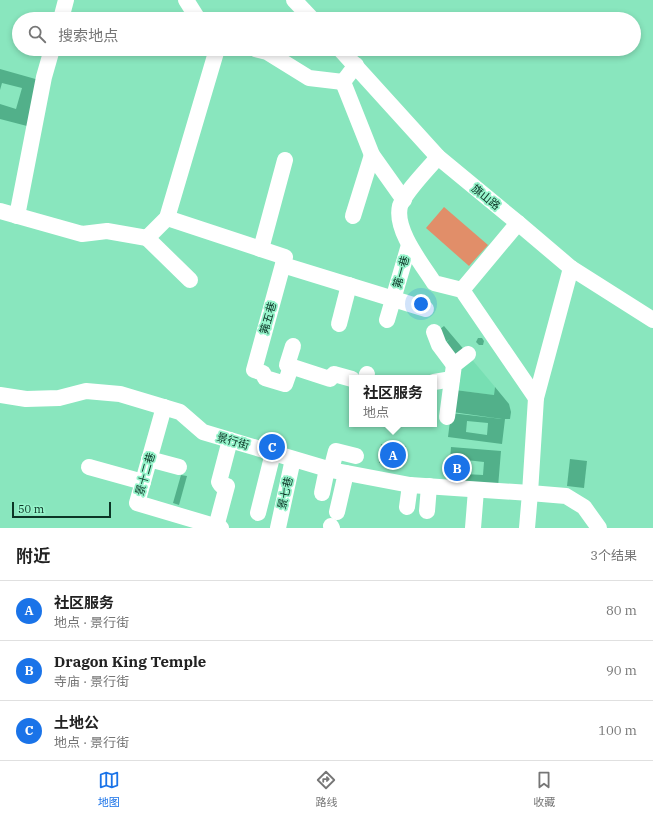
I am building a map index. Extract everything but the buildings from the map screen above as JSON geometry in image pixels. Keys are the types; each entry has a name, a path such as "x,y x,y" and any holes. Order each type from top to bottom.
{"street":[{"path":"63,12 66,0"},
{"path":"186,0 194,12"},
{"path":"294,0 305,12"},
{"path":"17,216 44,77 50,56"},
{"path":"147,238 167,218 215,56"},
{"path":"273,56 308,78 343,82"},
{"name":"旗山路","path":"347,56 438,157 570,268 653,320"},
{"path":"343,82 356,65"},
{"path":"343,82 372,155 404,200"},
{"path":"353,216 372,155"},
{"path":"438,157 407,193 400,206 400,222 407,241 434,283 462,290 536,398"},
{"path":"260,248 285,160"},
{"path":"0,211 82,234 107,231 147,238 190,280"},
{"path":"167,218 285,257 283,265 426,309"},
{"path":"462,290 518,223"},
{"name":"笰一巷","path":"387,320 409,244"},
{"name":"笰五巷","path":"283,265 254,370 263,373 264,378 285,384 291,366"},
{"path":"527,528 536,398 570,268"},
{"path":"339,324 349,285"},
{"path":"434,332 453,372 446,417"},
{"path":"293,346 287,365 330,379 334,374 354,374"},
{"path":"437,380 453,372 468,354"},
{"name":"景行街","path":"0,395 26,399 59,398 86,390 120,394 180,412 203,432 335,470 410,485 566,496 584,506 599,528"},
{"name":"景十二巷","path":"164,407 137,503 214,527"},
{"path":"214,527 219,483 230,440"},
{"path":"334,522 336,451 356,456"},
{"path":"258,514 273,453"},
{"path":"149,459 179,467"},
{"name":"景七巷","path":"278,528 293,459"},
{"path":"89,468 143,482"},
{"path":"322,493 335,470"},
{"path":"407,507 410,485"},
{"path":"427,511 430,486"},
{"path":"473,528 476,490"}],"shaded area":[{"path":"444,207 488,245 469,266 426,228"},
{"path":"469,356 495,387 494,395 455,390 458,365"}],"place":[{"name":"土地公","path":"272,447"},
{"name":"社区服务","path":"393,455"},
{"name":"Dragon King Temple","path":"457,468"}]}
